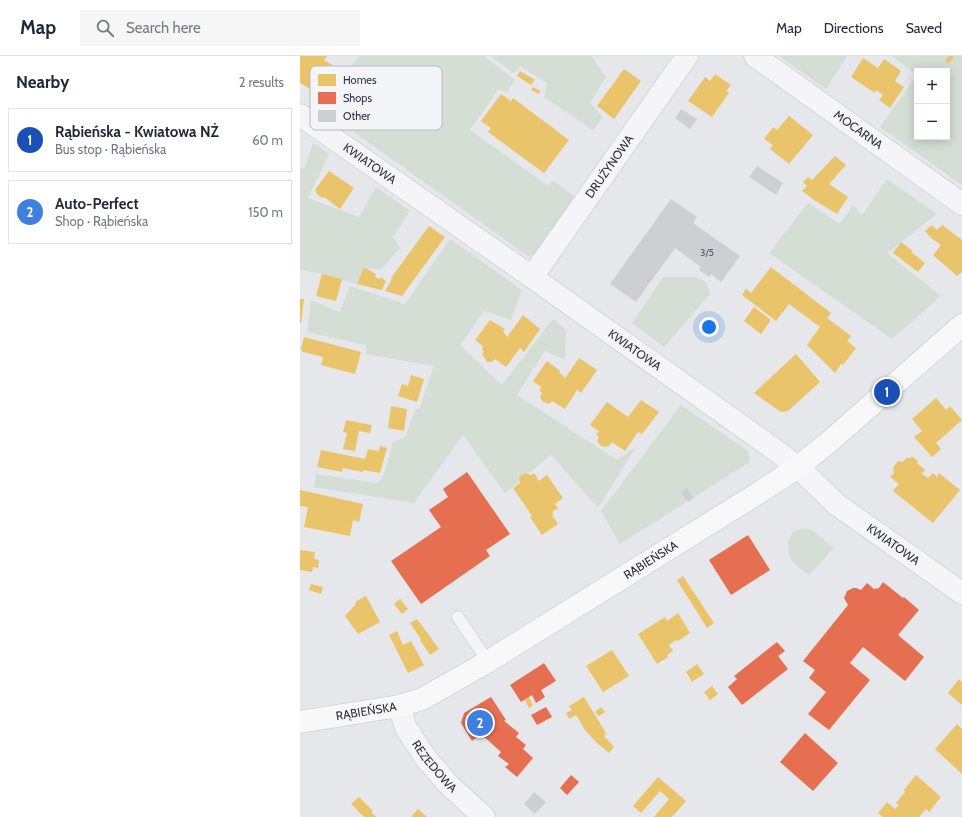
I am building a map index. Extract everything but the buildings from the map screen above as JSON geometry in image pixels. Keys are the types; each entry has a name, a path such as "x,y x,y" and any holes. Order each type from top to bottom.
{"main road":[{"name":"RĄBIEŃSKA","path":"300,722 399,706 422,699 488,662 798,467 858,417 962,325"}],"street":[{"name":"DRUŻYNOWA","path":"532,278 687,56"},
{"name":"MOCARNA","path":"755,56 962,204"},
{"name":"KWIATOWA","path":"300,115 310,122"},
{"name":"KWIATOWA","path":"321,130 771,447 798,467 836,504 962,593"},
{"name":"REZEDOWA","path":"399,706 406,728 425,757 449,785 484,817"}],"lane":[{"path":"458,617 488,662"}],"shaded area":[{"path":"359,56 485,56 515,80 507,93 499,89 470,130 547,185 554,181 576,197 539,253 528,256 351,130 442,130 442,66 352,66"},
{"path":"491,56 591,56 606,77 590,103 603,117 593,130 544,97 547,83 520,66 514,73"},
{"path":"779,56 847,56 826,89"},
{"path":"892,56 962,56 962,185 880,127 914,79 914,140 950,140 950,68 914,68 914,73"},
{"path":"313,143 329,154 308,198 359,217 376,187 410,211 393,237 400,248 380,270 364,267 357,284 322,274 300,270 300,168 304,169"},
{"path":"887,179 937,214 887,253 941,296 892,339 769,253 808,203 840,224 853,205 862,215"},
{"path":"450,239 522,290 511,320 484,311 460,345 502,385 553,319 566,330 565,360 545,351 517,395 617,460 636,447 598,508 551,455 505,493 463,435 414,503 314,487 316,474 377,483 383,477 393,443 406,436 415,410 420,407 434,366 366,354 366,345 307,332 311,300 340,312 350,286 405,304"},
{"path":"663,277 697,277 706,282 710,294 664,347 632,323"},
{"path":"681,405 748,451 750,462 620,544 601,511"},
{"path":"807,528 834,548 809,575 792,561 788,550 790,537 792,534 796,530"}],"place":[{"name":"Rąbieńska - Kwiatowa NŻ","path":"887,392"},
{"name":"Auto-Perfect","path":"480,723"}]}
